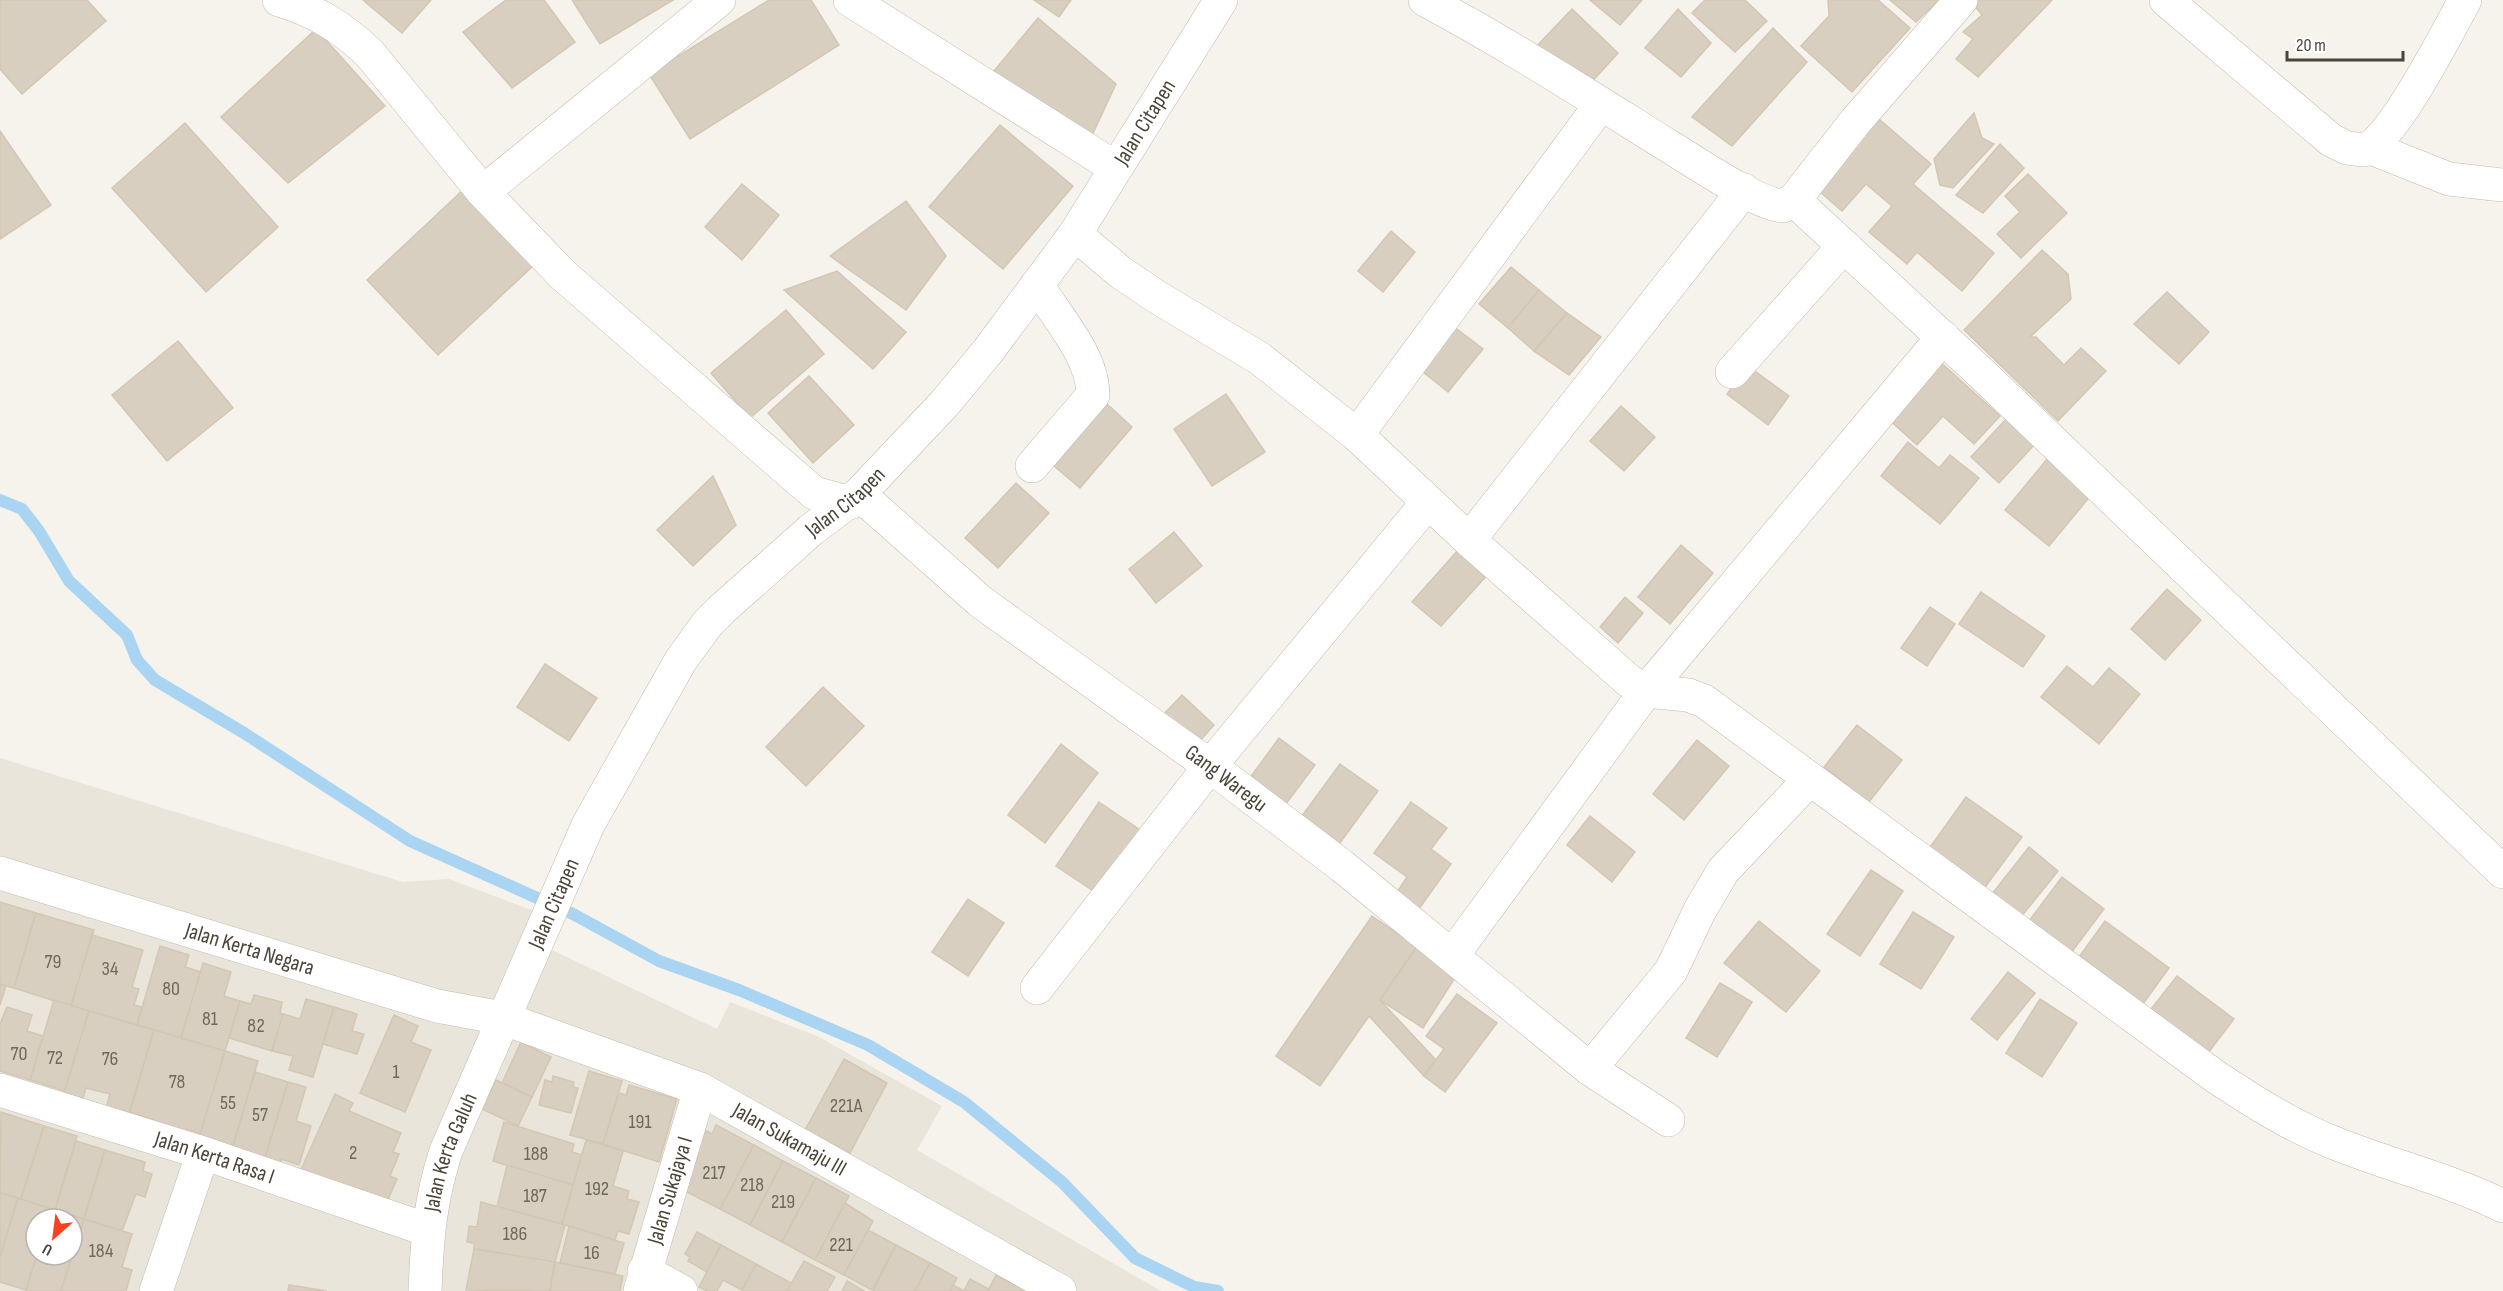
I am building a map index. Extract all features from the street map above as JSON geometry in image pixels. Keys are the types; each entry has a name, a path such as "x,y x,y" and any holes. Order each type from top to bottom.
{"street":[{"path":"279,0 328,19 349,34 369,54 483,192 563,275 814,493 854,499"},
{"path":"483,192 718,0"},
{"path":"850,0 1116,168"},
{"name":"Jalan Citapen","path":"502,1018 588,825 692,643 708,623 803,537 854,499 944,404 1038,286 1075,234 1221,0"},
{"path":"1425,0 1509,46 1744,190 1778,206 1794,200 1855,122 1961,0"},
{"path":"2166,0 2331,140 2355,150 2371,148 2449,179 2503,185"},
{"path":"2371,148 2383,137 2465,0"},
{"path":"1357,435 1601,104"},
{"path":"1469,540 1744,190"},
{"path":"1794,200 1943,337 2503,872"},
{"path":"1075,234 1120,272 1157,297 1259,358 1357,435 1469,540 1629,681 1646,691 1697,697 2216,1077 2277,1117 2332,1142 2468,1190 2503,1206"},
{"path":"1732,372 1844,246"},
{"path":"1032,466 1093,396 1093,378 1086,363 1038,286"},
{"path":"1452,956 1646,691 1943,337"},
{"name":"Gang Waregu","path":"854,499 981,602 1210,766 1342,866 1590,1069 1668,1120"},
{"path":"1037,988 1210,766 1428,502"},
{"path":"1590,1069 1671,971 1700,910 1723,871 1810,779"},
{"name":"Jalan Kerta Negara","path":"0,873 437,1006 502,1018"},
{"name":"Jalan Sukamaju III","path":"502,1018 700,1089 1060,1291"},
{"name":"Jalan Kerta Galuh","path":"425,1291 428,1230 434,1190 446,1151 502,1018"},
{"name":"Jalan Sukajaya I","path":"642,1281 700,1089"},
{"name":"Jalan Kerta Rasa I","path":"0,1090 203,1153 428,1230"},
{"path":"156,1291 203,1153"},
{"path":"642,1281 681,1291"}],"shaded area":[{"path":"0,758 403,882 449,879 561,921 548,948 717,1029 730,1002 819,1037 942,1106 917,1150 1161,1291 0,1291"}],"building":[{"path":"0,0 87,0 106,21 22,94 0,69"},
{"path":"363,0 431,0 402,33"},
{"path":"506,0 544,0 575,42 512,88 463,32"},
{"path":"572,0 673,0 600,44"},
{"path":"769,0 811,0 839,45 690,139 649,74"},
{"path":"1034,0 1071,0 1059,17"},
{"path":"1590,0 1642,0 1620,25"},
{"path":"1705,0 1745,0 1767,21 1735,52 1692,13"},
{"path":"1828,0 1878,0 1910,28 1852,92 1801,46 1829,16"},
{"path":"1890,0 1939,0 1916,22"},
{"path":"1970,0 2052,0 1978,77 1956,59 1973,39 1963,32 1982,15"},
{"path":"1572,9 1618,53 1588,86 1534,49"},
{"path":"1678,9 1711,43 1681,77 1645,48"},
{"path":"1038,18 1116,84 1086,148 994,71"},
{"path":"1773,28 1807,62 1732,146 1692,117"},
{"path":"316,29 385,106 288,183 221,117"},
{"path":"1872,113 1931,164 1913,184 1994,253 1962,291 1917,252 1907,264 1869,232 1892,206 1866,184 1842,211 1811,184"},
{"path":"1974,113 1982,138 1994,144 1953,188 1940,185 1934,159"},
{"path":"185,123 278,227 206,292 112,188"},
{"path":"1000,125 1073,186 1003,269 929,207"},
{"path":"0,131 51,205 0,239"},
{"path":"2000,144 2024,168 1983,213 1956,195"},
{"path":"2028,174 2067,213 2021,258 1997,234 2020,212 2005,196"},
{"path":"742,184 779,215 742,260 705,227"},
{"path":"463,190 534,265 438,355 367,280"},
{"path":"906,201 946,256 906,310 830,256"},
{"path":"1391,231 1415,252 1383,292 1358,271"},
{"path":"2042,250 2068,274 2071,299 2030,337 2036,337 2064,365 2081,348 2106,371 2058,421 1964,330"},
{"path":"1511,267 1539,290 1508,328 1479,304"},
{"path":"837,271 906,332 873,369 784,290"},
{"path":"1539,290 1567,313 1534,351 1508,328"},
{"path":"2167,292 2209,332 2179,364 2134,324"},
{"path":"786,310 824,354 750,418 711,373"},
{"path":"1567,313 1601,337 1569,375 1534,351"},
{"path":"1453,326 1483,349 1448,392 1418,368"},
{"path":"178,341 233,408 167,461 112,395"},
{"path":"1937,359 2000,416 1974,444 1943,416 1917,445 1885,416"},
{"path":"1748,366 1789,396 1768,425 1727,394"},
{"path":"809,376 854,425 813,463 768,413"},
{"path":"1226,394 1265,452 1212,486 1174,429"},
{"path":"1107,404 1132,427 1080,488 1054,466"},
{"path":"1621,406 1655,437 1624,471 1590,441"},
{"path":"2007,418 2035,444 1999,483 1971,457"},
{"path":"1908,442 1939,468 1950,455 1979,478 1940,524 1881,476"},
{"path":"2048,458 2092,494 2049,546 2005,510"},
{"path":"713,476 736,525 693,566 657,530"},
{"path":"1016,483 1049,513 998,568 965,538"},
{"path":"1174,532 1202,566 1156,603 1129,569"},
{"path":"1681,545 1713,573 1670,624 1638,597"},
{"path":"1459,549 1489,573 1441,626 1412,602"},
{"path":"2167,589 2201,620 2165,660 2131,629"},
{"path":"1981,592 2045,636 2023,667 1959,624"},
{"path":"1625,597 1643,613 1618,643 1600,627"},
{"path":"1930,607 1955,624 1927,666 1901,648"},
{"path":"545,664 597,698 569,741 517,707"},
{"path":"2067,666 2093,687 2109,668 2140,694 2099,744 2041,697"},
{"path":"823,687 864,726 806,786 766,747"},
{"path":"1182,695 1214,725 1198,743 1165,713"},
{"path":"1857,725 1902,760 1869,802 1824,767"},
{"path":"1279,738 1315,765 1280,812 1244,786"},
{"path":"1697,740 1729,766 1684,820 1653,794"},
{"path":"1061,744 1098,773 1045,843 1008,815"},
{"path":"1340,764 1378,791 1334,851 1296,824"},
{"path":"1966,797 2022,837 1983,890 1928,850"},
{"path":"1099,802 1143,832 1101,896 1056,866"},
{"path":"1411,802 1447,828 1431,849 1451,864 1419,909 1397,892 1407,877 1374,853"},
{"path":"1590,816 1635,852 1612,882 1567,845"},
{"path":"2029,847 2058,871 2021,917 1992,894"},
{"path":"1871,870 1903,891 1860,956 1827,934"},
{"path":"2062,877 2104,909 2068,957 2026,925"},
{"path":"968,899 1004,923 968,976 932,952"},
{"path":"0,902 36,913 14,988 0,984"},
{"path":"1913,912 1954,937 1921,989 1880,964"},
{"path":"36,913 94,930 71,1006 14,988"},
{"path":"1372,916 1417,947 1380,1000 1436,1060 1424,1076 1369,1016 1320,1086 1276,1056"},
{"path":"1759,921 1820,971 1786,1012 1724,963"},
{"path":"2105,921 2169,968 2140,1008 2076,961"},
{"path":"92,935 143,950 132,987 139,989 134,1005 142,1007 137,1025 71,1006"},
{"path":"160,946 189,955 185,967 201,972 181,1038 137,1025"},
{"path":"1417,947 1458,973 1423,1028 1380,1000"},
{"path":"203,963 231,972 224,996 240,1001 225,1051 181,1038"},
{"path":"2008,972 2035,993 1997,1040 1971,1019"},
{"path":"2177,976 2234,1019 2208,1053 2151,1009"},
{"path":"1720,983 1752,1002 1717,1057 1686,1038"},
{"path":"0,984 6,986 0,1005"},
{"path":"1457,994 1497,1023 1445,1092 1424,1076 1444,1049 1426,1036"},
{"path":"254,995 282,1002 280,1013 283,1014 272,1051 229,1038 240,1001 251,1004"},
{"path":"306,999 334,1007 313,1077 289,1070 293,1056 272,1051 283,1014 300,1019"},
{"path":"2040,999 2077,1023 2042,1077 2006,1053"},
{"path":"54,1000 89,1011 65,1091 30,1080"},
{"path":"7,1007 32,1015 27,1031 43,1036 30,1080 0,1071 0,1024"},
{"path":"334,1007 357,1014 352,1031 364,1034 357,1054 323,1044"},
{"path":"89,1011 154,1030 127,1119 105,1112 110,1094 86,1088 81,1105 62,1099"},
{"path":"394,1015 418,1026 411,1042 431,1050 405,1112 360,1093"},
{"path":"154,1030 225,1051 201,1134 187,1129 185,1137 152,1127 154,1120 130,1112"},
{"path":"521,1042 551,1057 532,1097 502,1083"},
{"path":"225,1051 258,1061 232,1149 199,1138"},
{"path":"844,1059 887,1083 850,1153 805,1130"},
{"path":"589,1071 622,1081 603,1144 570,1135"},
{"path":"255,1072 288,1082 265,1158 232,1149"},
{"path":"553,1076 574,1082 573,1087 578,1088 571,1113 539,1105 545,1080 552,1082"},
{"path":"496,1080 532,1097 518,1126 482,1109"},
{"path":"288,1082 306,1087 296,1121 311,1126 299,1165 281,1159 281,1163 265,1158"},
{"path":"629,1085 677,1099 659,1162 603,1144 619,1093 626,1095"},
{"path":"335,1094 353,1103 349,1111 401,1133 393,1152 399,1154 390,1176 397,1179 384,1209 300,1172"},
{"path":"1,1112 44,1126 21,1199 0,1193"},
{"path":"504,1122 574,1144 572,1152 582,1155 573,1185 493,1161"},
{"path":"716,1125 754,1145 720,1209 681,1189 698,1157 692,1153 705,1130 712,1134"},
{"path":"44,1126 77,1136 56,1207 46,1207 21,1199"},
{"path":"586,1140 623,1151 613,1186 629,1191 627,1199 639,1202 629,1234 618,1231 615,1240 562,1224"},
{"path":"76,1141 105,1150 84,1219 84,1207 56,1207"},
{"path":"754,1145 783,1161 750,1225 720,1209"},
{"path":"105,1150 145,1162 143,1171 152,1174 145,1197 136,1194 122,1231 84,1219"},
{"path":"783,1161 816,1178 782,1242 750,1225"},
{"path":"507,1165 573,1185 562,1224 497,1207"},
{"path":"816,1178 849,1196 815,1260 782,1242"},
{"path":"0,1193 18,1198 0,1257"},
{"path":"18,1198 45,1207 24,1207 24,1267 33,1267 26,1290 0,1282 0,1257"},
{"path":"481,1202 565,1225 555,1262 474,1249 474,1243 467,1242 469,1226 477,1227"},
{"path":"845,1203 873,1221 844,1275 815,1260"},
{"path":"84,1219 132,1234 122,1267 132,1270 126,1291 61,1291 69,1267 84,1267"},
{"path":"569,1226 624,1243 615,1274 560,1263"},
{"path":"868,1230 896,1245 872,1290 844,1275"},
{"path":"697,1232 721,1245 707,1272 688,1261 690,1257 685,1254"},
{"path":"721,1245 756,1264 742,1290 723,1280 717,1291 707,1291 699,1287"},
{"path":"896,1245 930,1263 915,1291 873,1291"},
{"path":"474,1249 555,1262 550,1291 466,1290"},
{"path":"804,1261 835,1277 827,1291 787,1291"},
{"path":"555,1262 623,1276 620,1291 550,1291"},
{"path":"930,1263 957,1278 950,1291 915,1291"},
{"path":"756,1264 791,1283 787,1291 742,1291"},
{"path":"33,1267 69,1267 61,1291 26,1290"},
{"path":"996,1275 1026,1291 988,1291"},
{"path":"970,1279 989,1289 988,1291 964,1291"},
{"path":"847,1281 864,1291 842,1291"},
{"path":"289,1285 327,1291 288,1291"},
{"path":"953,1285 964,1291 950,1291"}],"waterway":[{"path":"0,500 22,509 39,531 69,581 127,635 137,660 155,680 244,733 410,841 573,914 659,961 739,990 868,1045 964,1102 1062,1182 1135,1258 1194,1287 1218,1291"}]}
